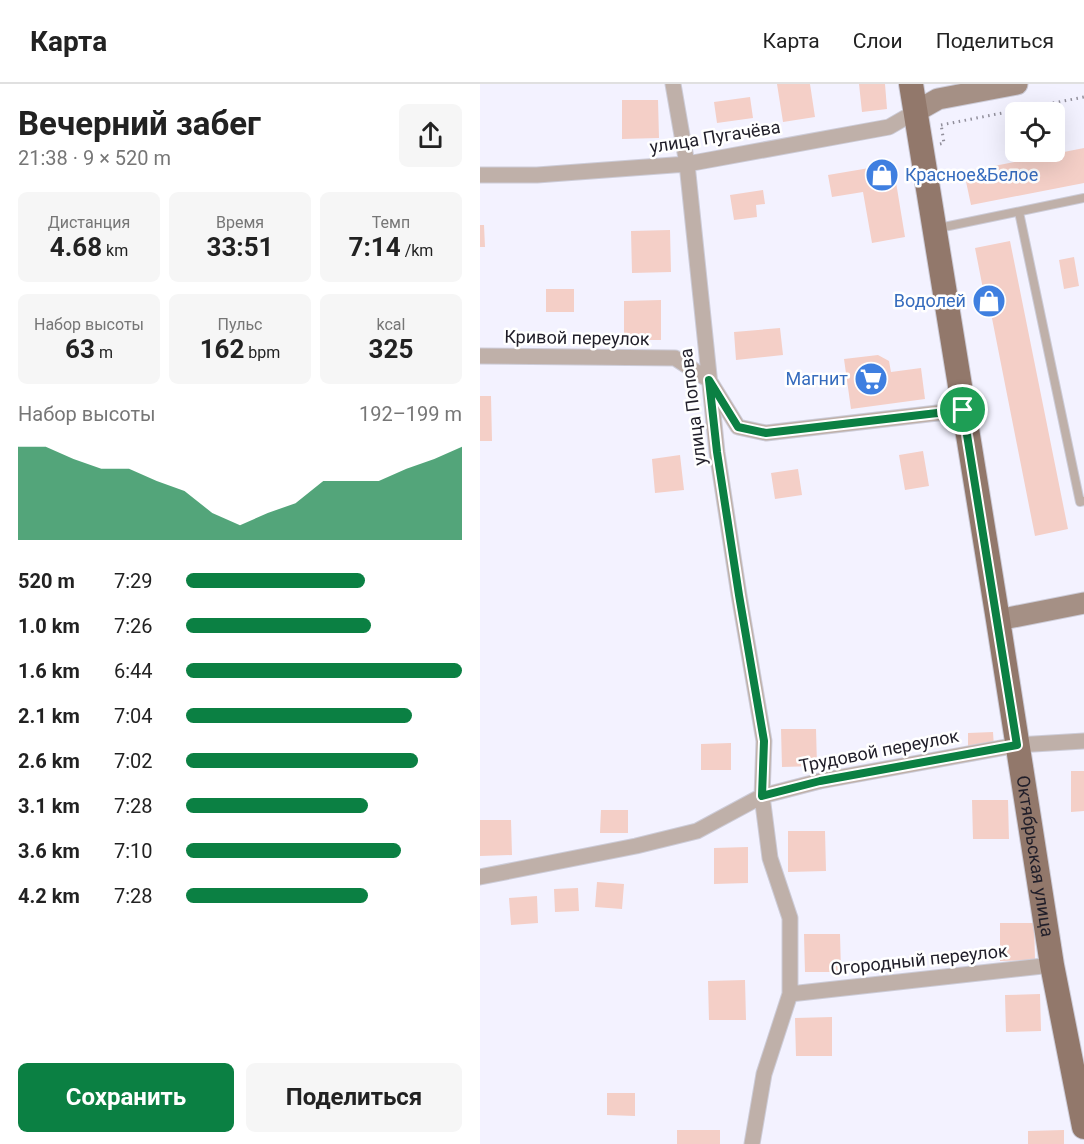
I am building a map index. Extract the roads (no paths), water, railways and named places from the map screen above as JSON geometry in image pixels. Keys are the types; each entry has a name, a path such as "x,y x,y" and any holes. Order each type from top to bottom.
{"main road":[{"name":"Октябрьская улица","path":"911,84 1052,966 1084,1127"}],"street":[{"name":"улица Попова","path":"673,84 687,164 717,452 764,741 762,796 770,858 790,918 790,994 764,1074 752,1144"},
{"path":"915,112 938,99 1017,84"},
{"name":"улица Пугачёва","path":"480,175 537,175 687,164 889,127 915,112"},
{"name":"Кривой переулок","path":"480,356 675,358 709,380 738,427 766,433 963,410"},
{"path":"998,620 1084,603"},
{"name":"Трудовой переулок","path":"480,877 636,846 697,831 762,796 820,781 1017,745 1084,741"},
{"name":"Огородный переулок","path":"790,994 1052,966"}],"lane":[{"path":"934,229 1084,198"},
{"path":"1019,212 1080,501 1084,501"}],"place":[{"name":"Красное&Белое","path":"882,175"},
{"name":"Водолей","path":"989,301"},
{"name":"Магнит","path":"871,379"}]}
